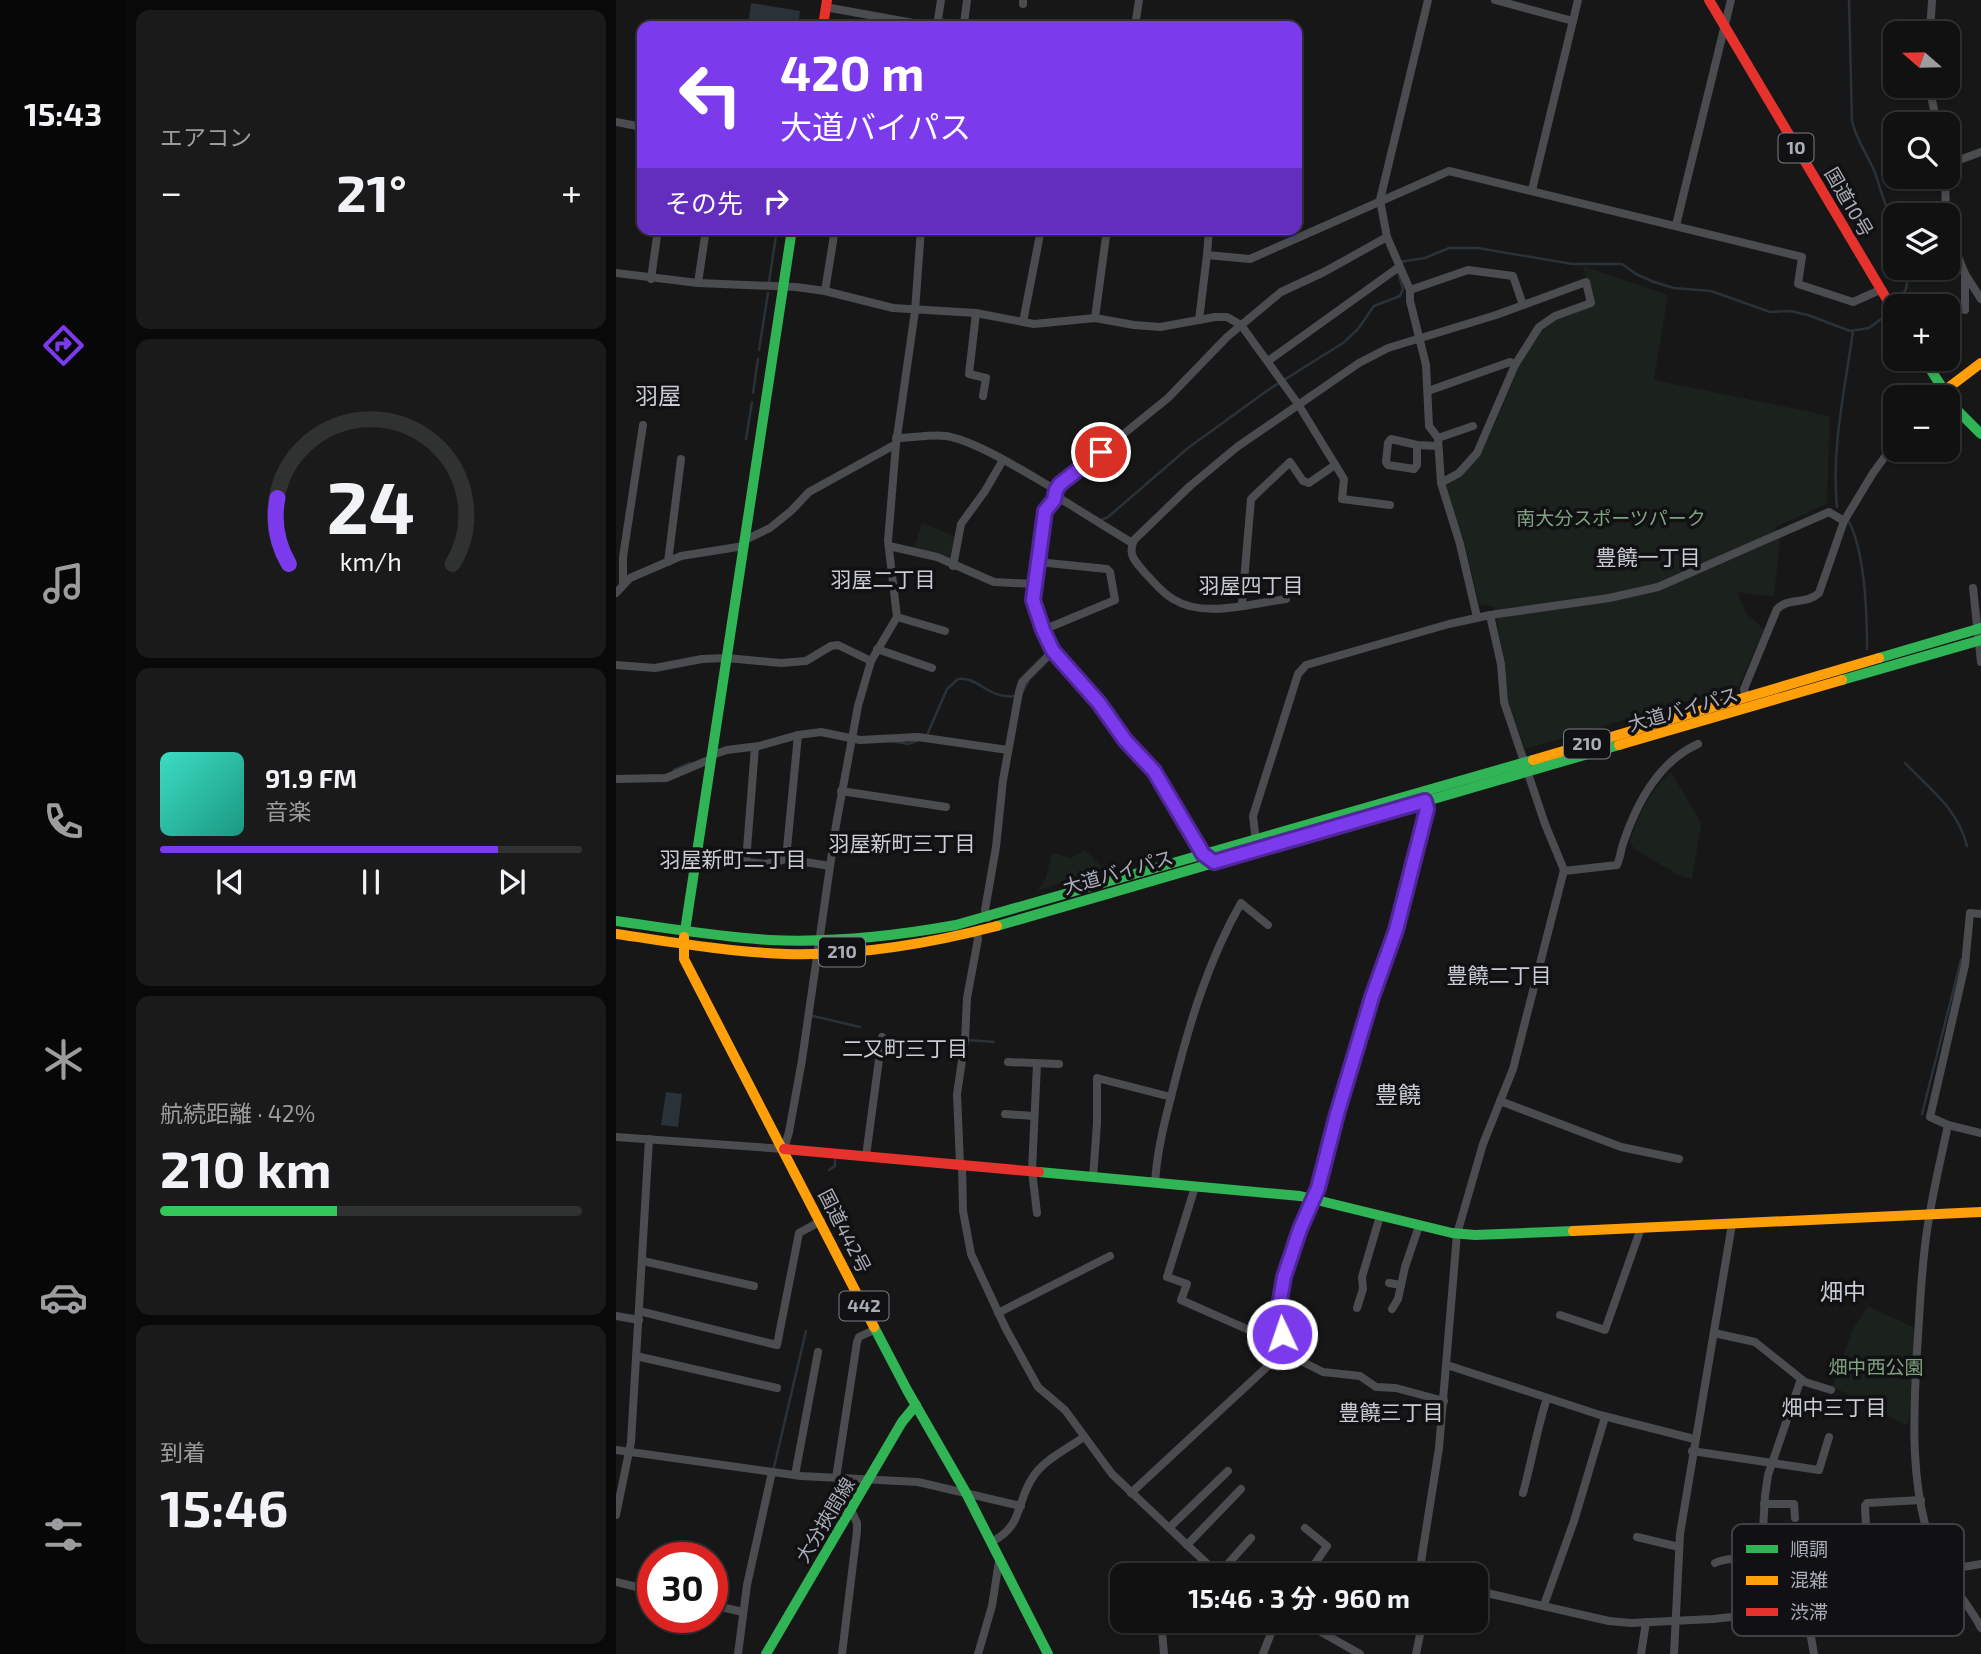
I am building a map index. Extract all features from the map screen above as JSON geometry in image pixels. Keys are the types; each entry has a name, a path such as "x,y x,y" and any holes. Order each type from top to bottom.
{"main road":[{"name":"国道10号","path":"1709,0 1882,293"},
{"name":"国道442号","path":"791,235 683,943 684,959 1048,1654"},
{"path":"1952,385 1981,363"},
{"path":"1960,406 1981,425"},
{"path":"1960,413 1981,434"},
{"name":"大道バイパス","path":"1527,767 1746,697 1979,635"},
{"name":"大道バイパス","path":"616,921 767,940 890,936 934,930 1203,854 1257,844 1424,797 1979,635"},
{"name":"大道バイパス","path":"616,934 755,952 817,954 897,948 932,943 998,926 1214,862 1257,844"},
{"path":"783,1149 1314,1198 1457,1234 1981,1212"},
{"name":"大分挾間線","path":"766,1654 905,1418 916,1405"}],"street":[{"path":"936,21 940,0"},
{"path":"964,21 967,0"},
{"path":"1136,21 1139,0"},
{"path":"1427,0 1380,200 1387,237 1410,290 1418,340 1426,365 1429,426 1438,442 1441,483 1461,544 1477,617"},
{"path":"1495,0 1573,21"},
{"path":"1532,190 1578,0"},
{"path":"1676,225 1731,0"},
{"path":"1931,21 1932,0"},
{"path":"826,4 914,21"},
{"path":"616,122 637,126"},
{"path":"1960,160 1981,152"},
{"path":"1207,255 1250,259 1449,171 1802,257 1798,284 1836,298 1853,302 1882,293"},
{"path":"650,279 657,235"},
{"path":"698,282 705,235"},
{"path":"825,291 834,235"},
{"path":"616,1136 783,1149 789,1132 851,738 871,661 897,617 889,546 890,507 896,441 915,311 920,235"},
{"path":"1023,322 1040,235"},
{"path":"1095,318 1106,235"},
{"path":"1199,320 1209,235"},
{"path":"1214,862 1203,854 1154,771 1125,740 1099,703 1053,651 1033,600 1045,511 1056,493 1168,398 1221,343 1285,289 1324,272 1387,237"},
{"path":"1960,262 1981,299"},
{"path":"1268,361 1399,267"},
{"path":"1410,290 1468,270 1513,276 1523,305"},
{"path":"616,274 650,279 783,286 825,291 893,308 976,313 1040,324 1095,318 1148,327 1227,317 1241,326 1268,361 1344,478 1342,499 1390,505"},
{"path":"1965,274 1965,310"},
{"path":"1286,599 1211,608 1177,602 1133,560 1132,543 1190,486 1237,447 1341,373 1375,354 1586,282 1591,303 1555,316 1539,327 1515,365 1477,453 1459,473 1441,483"},
{"path":"976,313 969,374 986,378 983,396"},
{"path":"1428,391 1510,362 1515,365"},
{"path":"623,584 623,557 643,425"},
{"path":"1418,445 1417,465 1414,468 1388,465 1386,462 1391,439 1418,445 1438,442 1473,426"},
{"path":"616,593 623,584 639,573 698,552 744,543 769,528 809,492 896,441 943,436 1003,460 1132,543"},
{"path":"668,562 681,459"},
{"path":"1746,697 1744,688 1777,609 1783,603 1811,600 1819,593 1844,521 1883,459"},
{"path":"953,566 961,524 1003,460"},
{"path":"1242,604 1251,499 1290,462 1303,481 1309,483 1335,465"},
{"path":"1257,844 1253,816 1298,674 1306,665 1477,617 1609,598 1658,587 1829,512 1844,521"},
{"path":"889,546 937,557 994,582 1034,584"},
{"path":"1038,562 1107,569 1110,572 1115,600 1043,630"},
{"path":"1973,587 1981,662"},
{"path":"1421,1563 1439,1448 1457,1234 1471,1179 1519,1047 1563,871 1560,856 1545,824 1504,702 1500,658 1490,615"},
{"path":"897,617 945,631"},
{"path":"616,665 654,668 702,659 727,658 781,663 806,661 831,646 838,645 871,661"},
{"path":"877,649 932,668"},
{"path":"998,926 987,917 985,910 1012,718 1022,682 1053,651"},
{"path":"616,779 666,778 727,750 755,747 798,735 821,732 851,738 918,737 1008,750"},
{"path":"786,859 798,735"},
{"path":"1563,871 1617,865 1623,841 1645,793 1683,753 1698,744"},
{"path":"755,747 746,862 766,864 786,859 830,866"},
{"path":"841,791 946,807"},
{"path":"1283,1349 1279,1313 1282,1286 1300,1229 1314,1198 1368,1009 1396,930 1427,809 1424,797"},
{"path":"1154,1183 1158,1148 1183,1049 1209,970 1241,903 1268,925"},
{"path":"1981,914 1970,913 1965,965 1930,1117 1948,1125 1981,1133"},
{"path":"970,921 978,939 967,998 965,1040 957,1094 962,1201 970,1248 977,1269 1038,1387 1065,1410 1107,1469 1206,1563"},
{"path":"866,1156 881,1037"},
{"path":"1008,1062 1059,1065"},
{"path":"1037,1064 1032,1171 1037,1213"},
{"path":"1093,1178 1097,1078 1171,1097"},
{"path":"1500,1101 1621,1146 1679,1159"},
{"path":"1005,1114 1034,1116"},
{"path":"1925,1524 1914,1457 1913,1419 1924,1254 1929,1214 1948,1125"},
{"path":"616,1515 629,1452 649,1139"},
{"path":"1195,1187 1167,1277 1187,1284 1181,1300 1283,1349 1323,1372 1360,1376 1376,1387 1396,1388 1444,1401"},
{"path":"1357,1308 1363,1289 1362,1277 1380,1216"},
{"path":"616,1316 639,1316 777,1345 799,1233 821,1221"},
{"path":"1674,1654 1679,1547 1692,1451 1732,1224"},
{"path":"1392,1309 1398,1299 1419,1226"},
{"path":"1560,1315 1605,1330 1641,1228"},
{"path":"998,1313 1110,1256"},
{"path":"643,1261 754,1286"},
{"path":"1388,1283 1401,1285"},
{"path":"836,1478 857,1342 859,1337 876,1329"},
{"path":"1714,1333 1755,1342 1801,1379 1830,1390"},
{"path":"1131,1493 1283,1349"},
{"path":"794,1475 818,1352"},
{"path":"636,1356 778,1388"},
{"path":"1447,1365 1605,1417 1694,1439"},
{"path":"1763,1524 1768,1475 1801,1379"},
{"path":"1523,1493 1536,1444 1536,1431 1547,1398"},
{"path":"1544,1605 1574,1521 1605,1417"},
{"path":"991,1542 1006,1534 1035,1473 1084,1437"},
{"path":"1692,1451 1819,1470 1829,1437"},
{"path":"616,1450 794,1475 918,1482 1021,1506"},
{"path":"1169,1528 1228,1471"},
{"path":"738,1654 743,1612 772,1472"},
{"path":"1187,1545 1241,1489"},
{"path":"1866,1524 1867,1503 1921,1500"},
{"path":"1764,1504 1794,1504 1795,1518"},
{"path":"842,1654 857,1531 857,1523 851,1510"},
{"path":"1305,1528 1327,1546 1315,1563"},
{"path":"1637,1537 1679,1547"},
{"path":"1229,1563 1251,1538"},
{"path":"978,1654 992,1606 999,1558"},
{"path":"1714,1563 1732,1559"},
{"path":"616,1582 637,1587"},
{"path":"1488,1593 1609,1621 1646,1622 1732,1617"},
{"path":"1964,1601 1981,1628"},
{"path":"728,1609 743,1612"},
{"path":"1641,1654 1646,1622"},
{"path":"1162,1633 1164,1654"},
{"path":"1263,1654 1271,1633"},
{"path":"1323,1633 1360,1654"},
{"path":"1416,1654 1420,1633"},
{"path":"1811,1636 1814,1654"}],"green space":[{"name":"南大分スポーツパーク","path":"1583,266 1668,295 1654,380 1830,416 1827,504 1775,527 1780,539 1774,597 1737,592 1746,613 1764,629 1739,686 1525,749 1508,701 1505,664 1494,607 1479,604 1464,540 1446,486 1461,475 1484,446 1537,333 1558,317 1593,304"},
{"path":"922,523 954,536 951,562 914,547"},
{"path":"1671,772 1701,825 1692,879 1680,876 1634,849 1630,841 1646,804"},
{"path":"1085,850 1104,869 1037,891 1045,880 1052,853 1071,858"},
{"name":"畑中西公園","path":"1868,1306 1915,1328 1909,1421 1905,1426 1874,1406 1832,1387 1853,1329"}],"shaded area":[{"path":"751,3 800,11 799,21 749,21"},
{"path":"666,1092 682,1094 678,1127 661,1125"}],"waterway":[{"path":"1849,0 1852,121 1875,173 1885,203"},
{"path":"769,282 776,235"},
{"path":"1400,262 1425,258 1449,248 1478,248 1572,264 1622,264 1636,274 1674,288 1711,291 1770,312 1790,311 1808,315 1850,331 1869,328 1883,318"},
{"path":"1101,520 1108,517 1188,448 1268,390 1343,343 1358,329 1374,306 1400,296 1403,289 1398,272"},
{"path":"1903,294 1908,280"},
{"path":"759,350 768,293"},
{"path":"1837,507 1837,441 1853,331"},
{"path":"753,393 758,359"},
{"path":"746,439 752,402"},
{"path":"1849,522 1862,566 1867,649"},
{"path":"927,735 947,689 958,679 972,681 998,695 1017,696"},
{"path":"1022,693 1029,680"},
{"path":"891,741 908,744 922,739"},
{"path":"674,770 690,763"},
{"path":"1905,763 1950,811 1967,846"},
{"path":"1922,1114 1961,960"},
{"path":"813,1016 860,1027"},
{"path":"929,1039 963,1039"},
{"path":"967,1040 994,1042"},
{"path":"829,1170 835,1166 835,1160"},
{"path":"774,1467 806,1331"}],"traffic: fast":[{"path":"685,931 791,235"},
{"path":"1932,371 1955,408 1981,434"},
{"path":"1879,658 1981,628"},
{"path":"1842,680 1981,640"},
{"path":"997,926 1619,745"},
{"path":"616,921 731,937 793,941 863,938 956,925 1533,760"},
{"path":"1039,1172 1300,1196 1452,1233 1475,1235 1573,1231"},
{"path":"874,1327 965,1491 1048,1654"},
{"path":"766,1654 902,1422 916,1405"}],"traffic: slow":[{"path":"1952,385 1981,363"},
{"path":"1533,760 1879,658"},
{"path":"1619,745 1842,680"},
{"path":"616,934 743,951 813,954 892,948 997,926"},
{"path":"684,937 684,959 874,1327"},
{"path":"1573,1231 1981,1212"}],"traffic: jam":[{"path":"824,21 827,0"},
{"path":"1709,0 1884,294"},
{"path":"784,1149 1039,1172"}],"district":[{"name":"羽屋","path":"658,396"},
{"name":"豊饒一丁目","path":"1648,558"},
{"name":"羽屋二丁目","path":"883,580"},
{"name":"羽屋四丁目","path":"1251,586"},
{"name":"羽屋新町三丁目","path":"902,844"},
{"name":"羽屋新町二丁目","path":"733,860"},
{"name":"豊饒二丁目","path":"1499,976"},
{"name":"二又町三丁目","path":"905,1049"},
{"name":"豊饒","path":"1398,1095"},
{"name":"畑中","path":"1843,1292"},
{"name":"畑中三丁目","path":"1834,1408"},
{"name":"豊饒三丁目","path":"1391,1413"}],"route":[{"path":"1101,452 1060,484 1054,500 1045,511 1033,600 1053,651 1099,703 1125,740 1154,771 1203,854 1214,862 1425,801 1427,809 1396,930 1372,997 1318,1188 1300,1229 1284,1277 1279,1306 1282,1334"}]}
